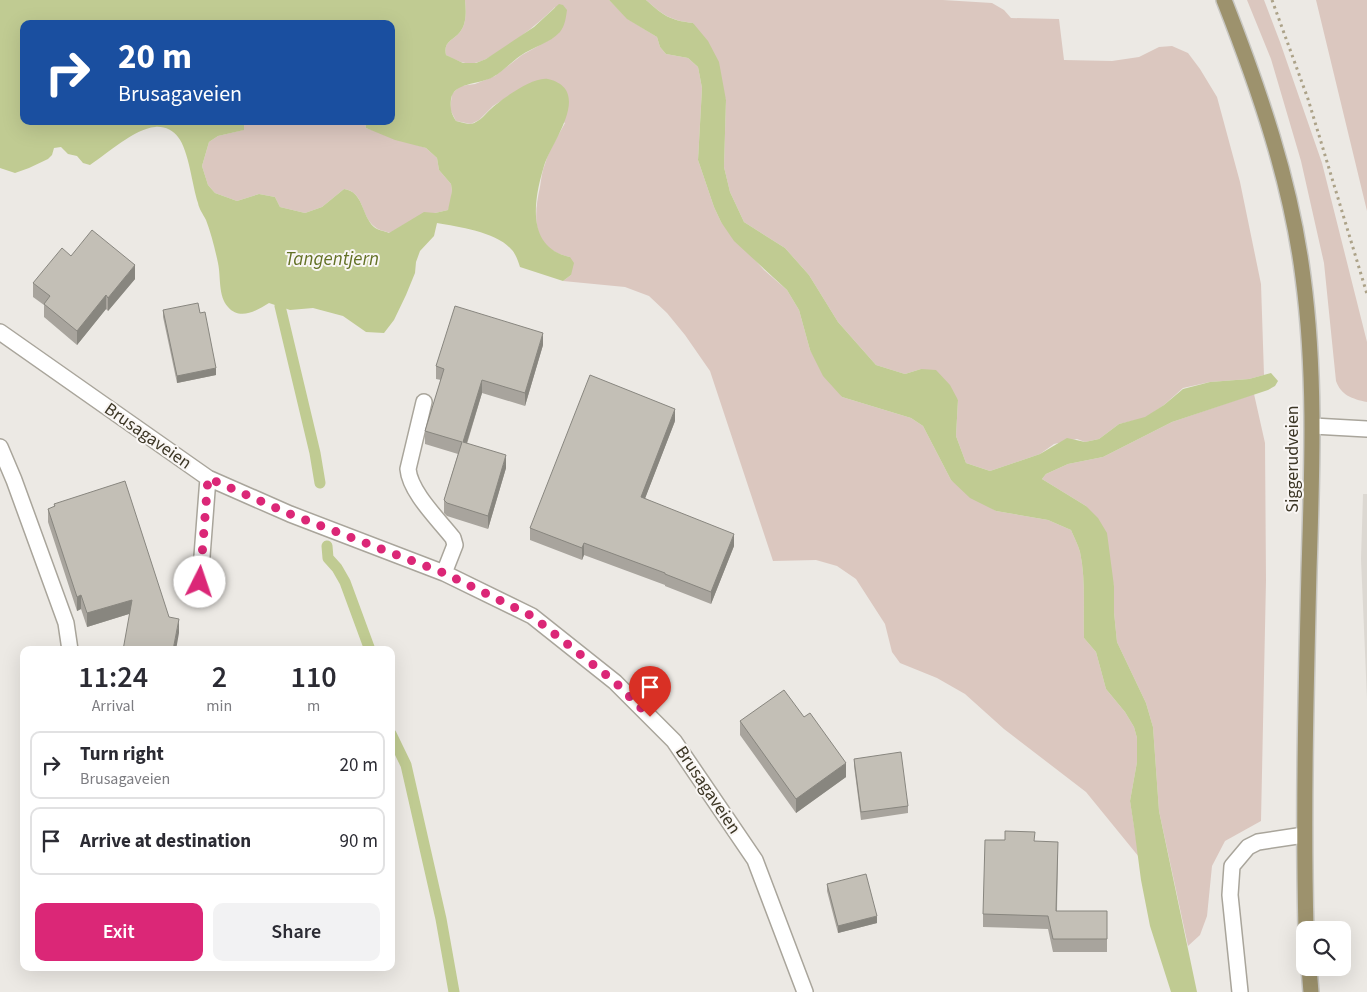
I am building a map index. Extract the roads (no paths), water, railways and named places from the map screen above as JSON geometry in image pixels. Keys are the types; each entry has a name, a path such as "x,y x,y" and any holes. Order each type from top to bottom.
{"main road":[{"name":"Siggerudveien","path":"1224,0 1264,110 1288,196 1308,314 1312,426 1304,835 1306,921"},
{"path":"1310,976 1312,992"}],"street":[{"name":"Brusagaveien","path":"0,332 208,478 290,514 444,573 532,616 615,682 674,741 755,860 806,992"},
{"path":"424,402 408,474 409,479 423,500 453,538 455,545 444,573"},
{"path":"1312,426 1367,428"},
{"path":"0,447 14,480 66,623 69,646"},
{"path":"200,582 208,478"},
{"path":"1240,992 1230,895 1232,866 1248,847 1258,842 1304,835"}],"water":[{"name":"Tangentjern","path":"0,0 465,0 464,25 460,32 447,44 445,50 446,55 463,63 476,63 486,59 534,27 559,4 563,5 567,10 563,27 556,36 520,56 493,77 457,90 451,99 452,113 456,121 471,124 511,94 535,81 548,79 561,85 568,94 569,105 566,118 544,166 536,207 539,233 556,252 570,257 574,263 571,275 563,281 520,267 513,251 496,238 477,231 437,223 434,236 420,251 415,273 394,320 384,333 366,332 343,316 313,308 290,310 269,303 254,311 243,314 233,311 225,303 221,292 218,263 213,241 200,209 188,159 182,143 174,132 162,127 155,127 139,132 121,142 90,165 83,163 77,156 68,154 61,147 54,148 52,155 48,159 15,173 0,168","holes":["20,20 395,20 395,125 366,125 366,128 395,140 426,148 437,158 439,170 451,184 452,191 448,210 435,213 424,212 389,233 374,227 359,199 350,191 344,189 322,207 305,213 280,207 275,197 259,194 237,201 215,193 208,185 202,166 209,142 218,136 244,130 244,125 20,125"]},
{"path":"609,0 646,0 667,16 693,23 708,41 719,62 726,100 724,167 730,192 744,222 785,248 809,275 838,322 876,365 905,374 921,369 936,370 950,385 958,400 956,436 966,463 990,471 1040,454 1067,438 1085,442 1099,439 1119,424 1145,417 1164,405 1183,389 1210,382 1249,379 1271,373 1278,381 1275,386 1268,390 1172,422 1103,457 1068,464 1046,474 1042,479 1086,506 1098,518 1107,533 1114,586 1117,642 1146,703 1153,727 1159,811 1197,992 1171,992 1150,926 1141,880 1130,801 1137,762 1137,738 1134,727 1125,712 1106,689 1096,652 1084,638 1082,563 1079,549 1071,530 1048,520 996,511 970,498 951,480 923,426 911,418 842,397 823,376 810,350 799,310 787,290 734,241 721,222 714,207 698,160 702,88 698,67 688,58 666,54 660,47 657,37 627,19"}],"waterway":[{"path":"280,306 315,453 320,483"},
{"path":"327,546 328,558 337,568 345,582 369,646"},
{"path":"395,742 406,765 441,919 454,992"}]}
